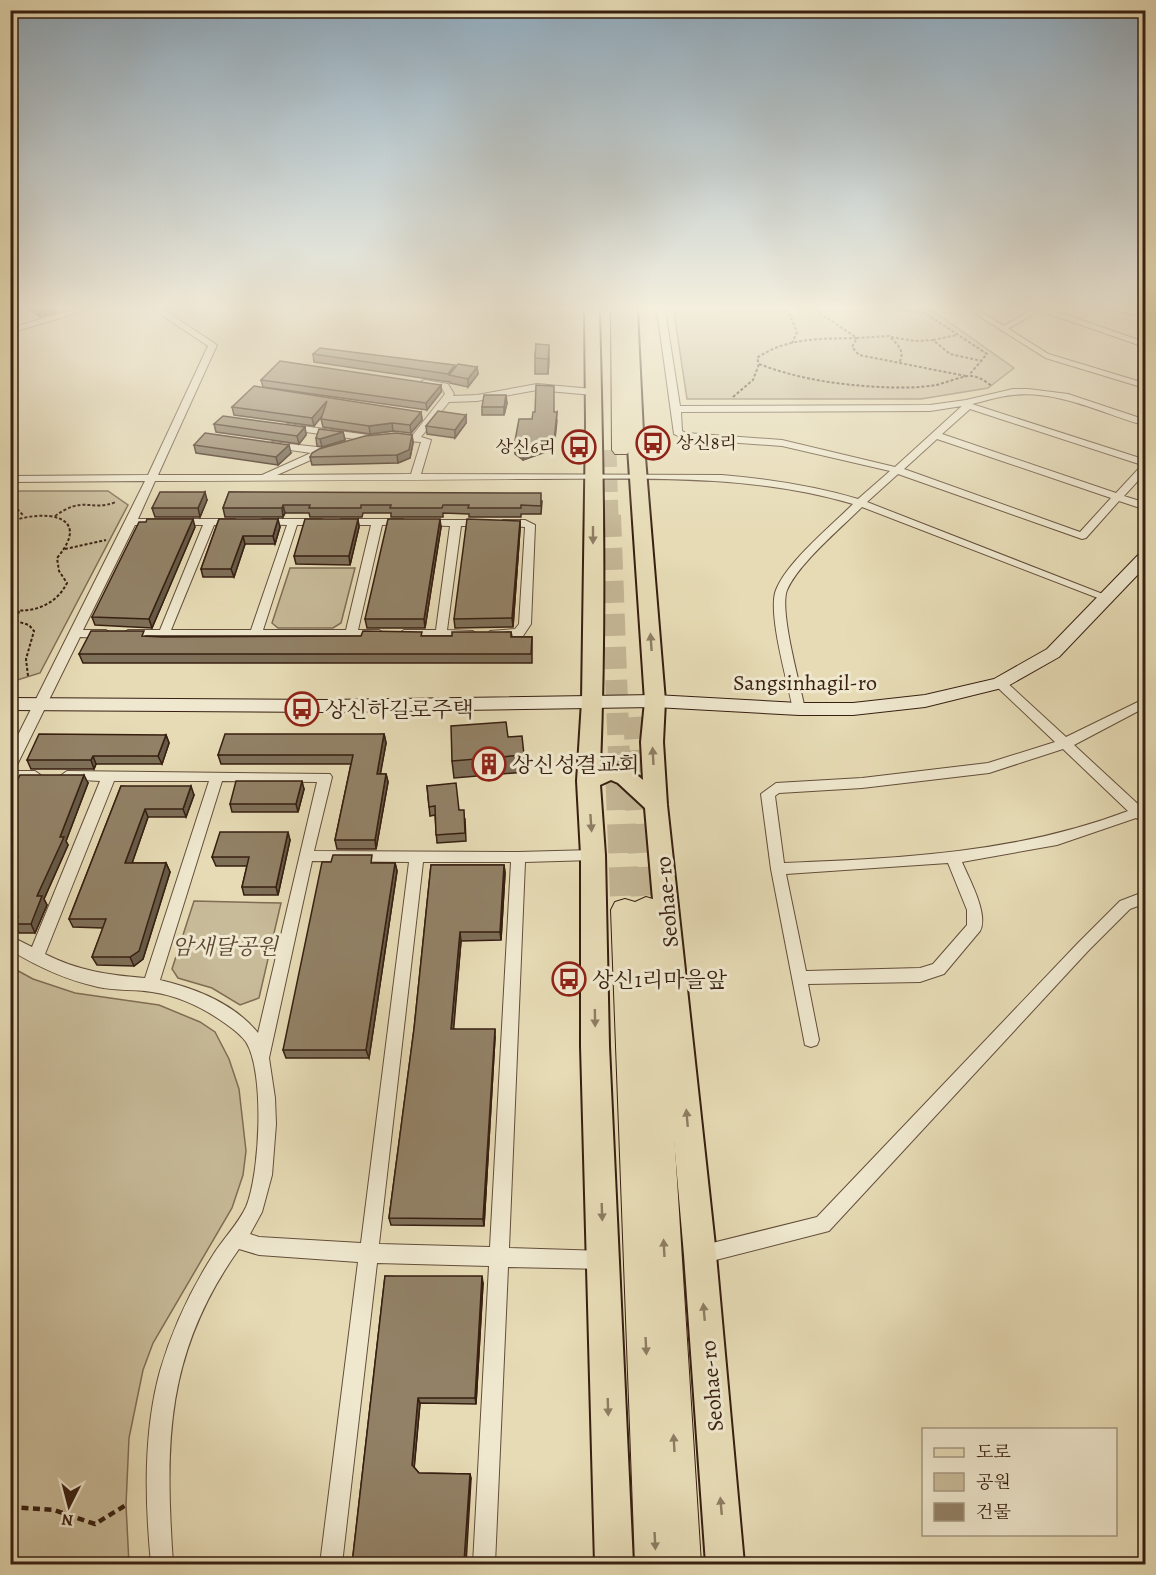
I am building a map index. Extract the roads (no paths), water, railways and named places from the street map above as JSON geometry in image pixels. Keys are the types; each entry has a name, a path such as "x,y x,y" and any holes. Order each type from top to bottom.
{"highway":[{"name":"Seohae-ro","path":"610,384 615,449"},
{"name":"Seohae-ro","path":"615,449 617,384"},
{"name":"Seohae-ro","path":"656,1564 636,909 680,1564"}],"main road":[{"name":"Seohae-ro","path":"593,384 593,392 615,449 640,477 656,700 652,742 656,806 700,1255 725,1564"},
{"name":"Seohae-ro","path":"614,1564 595,1046 593,855 588,781 592,701 593,476 615,449 622,384"},
{"path":"588,781 610,771 626,777 656,806"}],"street":[{"path":"10,765 131,522 195,384"},
{"path":"414,439 428,415 450,394 445,386 428,384"},
{"path":"672,384 677,432 684,436 782,443 897,470 1082,536 1146,465 967,404"},
{"path":"446,399 477,398 537,387 593,392"},
{"path":"676,409 930,408 967,404 1004,394 1028,392 1065,396 1146,423"},
{"path":"799,709 780,611 781,591 798,565 860,503 967,404"},
{"path":"272,425 380,439 342,447"},
{"path":"935,435 1146,507"},
{"path":"396,437 426,440 415,477"},
{"path":"262,478 297,461 328,451 264,444"},
{"path":"10,479 593,476 722,478 756,481 833,495 860,503 1107,598"},
{"path":"75,633 515,634 522,632 525,627 530,525 522,522 131,522"},
{"path":"164,634 210,522"},
{"path":"256,634 293,522"},
{"path":"351,634 377,522"},
{"path":"441,634 456,523"},
{"name":"Sangsinhagil-ro","path":"10,704 327,706 656,700 799,709 853,709 925,701 1000,683 1053,653 1146,556"},
{"path":"1000,683 1143,814"},
{"path":"811,1040 778,869 768,794 776,788 862,783 989,768 1064,744 1146,702"},
{"path":"10,776 325,777 260,1060"},
{"path":"36,957 109,776"},
{"path":"151,985 217,777"},
{"path":"778,869 932,862 1041,844 1143,814"},
{"path":"306,856 593,855"},
{"path":"331,1564 417,856"},
{"path":"484,1564 518,857"},
{"path":"799,978 920,975 938,969 975,927 974,910 952,858"},
{"path":"700,1255 822,1225 1083,946 1125,905 1146,897"},
{"path":"10,942 52,966 92,979 151,985 210,1004 254,1039 263,1071 267,1141 263,1175 253,1210 219,1262 188,1317 160,1412 156,1466 162,1564"},
{"path":"236,1239 259,1246 369,1253 604,1260"}],"tunnel":[{"path":"608,450 610,516"},
{"path":"610,515 620,782"},
{"path":"634,717 638,782"},
{"path":"620,781 625,910"},
{"path":"638,781 646,908"}],"place":[{"name":"상신8리","path":"653,443"},
{"name":"상신6리","path":"579,447"},
{"name":"상신하길로주택","path":"302,709"},
{"name":"상신성결교회","path":"489,764"},
{"name":"상신1리마을앞","path":"569,979"}],"park label":[{"name":"암새달공원","path":"225,946"}]}
